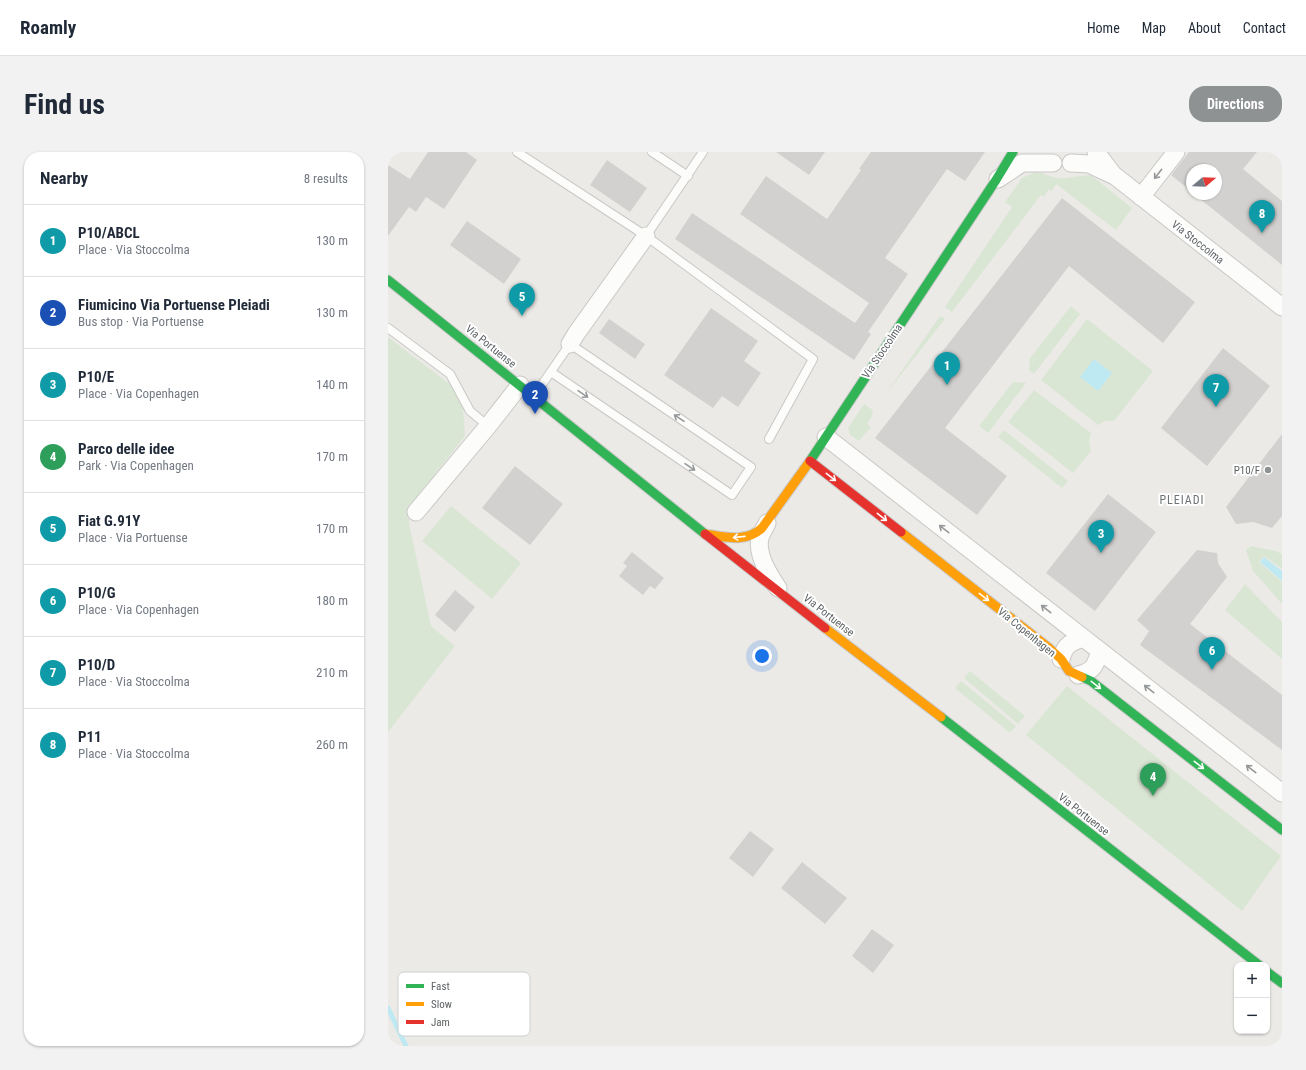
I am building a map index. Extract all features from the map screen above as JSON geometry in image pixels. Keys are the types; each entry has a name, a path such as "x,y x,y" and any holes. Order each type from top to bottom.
{"street":[{"name":"Via Stoccolma","path":"705,534 728,538 747,536 756,534 767,522 826,437 1013,152"},
{"path":"1039,152 1053,163"},
{"path":"1071,164 1078,160 1085,152"},
{"name":"Via Stoccolma","path":"1096,152 1115,176 1280,302"},
{"path":"1141,197 1176,152"},
{"name":"Via Stoccolma","path":"996,180 1022,163 1053,163 1062,165 1089,164 1115,176"},
{"path":"570,344 646,236"},
{"name":"Via Portuense","path":"388,280 705,534 1254,962"},
{"path":"416,512 488,426 520,385"},
{"path":"826,437 1282,793"},
{"name":"Via Copenhagen","path":"810,461 1049,648 1061,659 1069,671 1091,680 1282,830"},
{"name":"Via Stoccolma","path":"767,522 760,538 762,558 768,572 784,596"},
{"path":"1061,659 1064,649 1071,642 1083,638"},
{"path":"1078,675 1089,672 1096,664 1100,651"},
{"path":"1270,974 1282,983"}],"lane":[{"path":"517,152 646,236 813,359 770,439"},
{"path":"652,152 688,176"},
{"path":"646,236 703,152"},
{"path":"388,328 450,374 470,411 488,426"},
{"path":"534,397 570,344 751,467 732,495 551,372"}],"green space":[{"path":"1036,172 1057,178 1092,176 1132,208 1116,230 1056,184 1052,191 1049,189 1044,197 1041,195 952,312 945,307 1012,207 1005,202 1022,178"},
{"path":"1071,306 1080,314 1034,374 1029,370 1030,358"},
{"path":"940,316 945,319 885,395"},
{"path":"1087,319 1153,371 1114,421 1105,421 1098,425 1041,380"},
{"path":"388,337 451,385 463,407 465,436 411,505 409,523 431,626 455,646 388,732"},
{"path":"1013,382 1026,383 988,433 979,426"},
{"path":"1034,390 1091,433 1089,440 1091,451 1073,473 1008,422"},
{"path":"864,404 873,410 872,416 867,424 871,427 859,441 850,435 848,428"},
{"path":"1004,430 1068,481 1062,488 998,437"},
{"path":"451,506 521,563 492,599 422,541"},
{"path":"1251,546 1276,551 1282,554 1282,569 1264,556 1259,562 1282,582 1282,604 1253,571 1246,550"},
{"path":"1245,584 1282,622 1282,659 1225,610"},
{"path":"970,671 1025,716 1018,724 964,678"},
{"path":"961,681 1016,726 1010,733 955,688"},
{"path":"1067,686 1281,856 1242,911 1026,735"}],"water":[{"path":"1094,359 1112,373 1098,391 1080,377"},
{"path":"1264,557 1282,571 1282,581 1260,562"}],"building":[{"path":"428,152 466,152 477,160 444,209 426,197 416,212 409,207 388,236 388,165 410,179"},
{"path":"776,152 825,152 809,175"},
{"path":"871,152 985,152 965,181 947,169 885,258 908,274 868,332 871,334 854,360 675,239 692,213 855,323 869,303 740,214 766,176 827,219 861,170 859,169"},
{"path":"1189,152 1257,152 1243,169 1282,201 1282,265 1201,200 1222,200 1222,164 1186,164 1186,187 1171,175"},
{"path":"607,160 647,188 630,212 590,185"},
{"path":"1062,198 1195,302 1163,343 1069,266 945,428 1007,476 977,515 875,438"},
{"path":"467,221 521,259 504,284 450,245"},
{"path":"711,308 758,341 744,361 761,373 738,407 722,396 713,408 664,375"},
{"path":"609,319 645,344 635,359 599,333"},
{"path":"1223,348 1270,386 1207,466 1161,428"},
{"name":"P10/F","path":"1282,434 1282,516 1272,528 1253,522 1236,524 1226,507"},
{"path":"515,466 563,504 530,545 482,508"},
{"path":"1108,494 1156,532 1095,611 1046,573"},
{"path":"1197,550 1217,553 1218,563 1227,577 1190,624 1282,695 1282,750 1140,645 1149,631 1137,620"},
{"path":"632,552 664,578 655,589 650,586 643,595 619,576 627,566 623,563"},
{"path":"455,590 475,607 455,632 435,615"},
{"path":"750,831 774,849 753,877 729,858"},
{"path":"802,862 847,898 825,924 781,888"},
{"path":"872,929 894,945 873,973 852,956"}],"waterway":[{"path":"388,1008 398,1029"},
{"path":"401,1036 406,1046"}],"traffic: fast":[{"path":"810,461 1013,152"},
{"path":"388,280 705,534"},
{"path":"1082,677 1091,681 1282,830"},
{"path":"941,717 1255,962"},
{"path":"1270,974 1282,983"}],"traffic: slow":[{"path":"705,534 735,538 749,536 756,533 762,528 810,461"},
{"path":"901,532 1049,648 1061,659 1069,671 1082,677"},
{"path":"825,628 941,717"}],"traffic: jam":[{"path":"810,461 901,532"},
{"path":"705,534 825,628"}],"place":[{"name":"P11","path":"1262,233"},
{"name":"Fiat G.91Y","path":"522,316"},
{"name":"P10/ABCL","path":"947,385"},
{"name":"P10/D","path":"1216,407"},
{"name":"Fiumicino Via Portuense Pleiadi","path":"535,414"},
{"name":"P10/F","path":"1268,470"},
{"name":"P10/E","path":"1101,553"},
{"name":"P10/G","path":"1212,670"},
{"name":"Parco delle idee","path":"1153,796"}],"district":[{"name":"PLEIADI","path":"1182,500"}]}
